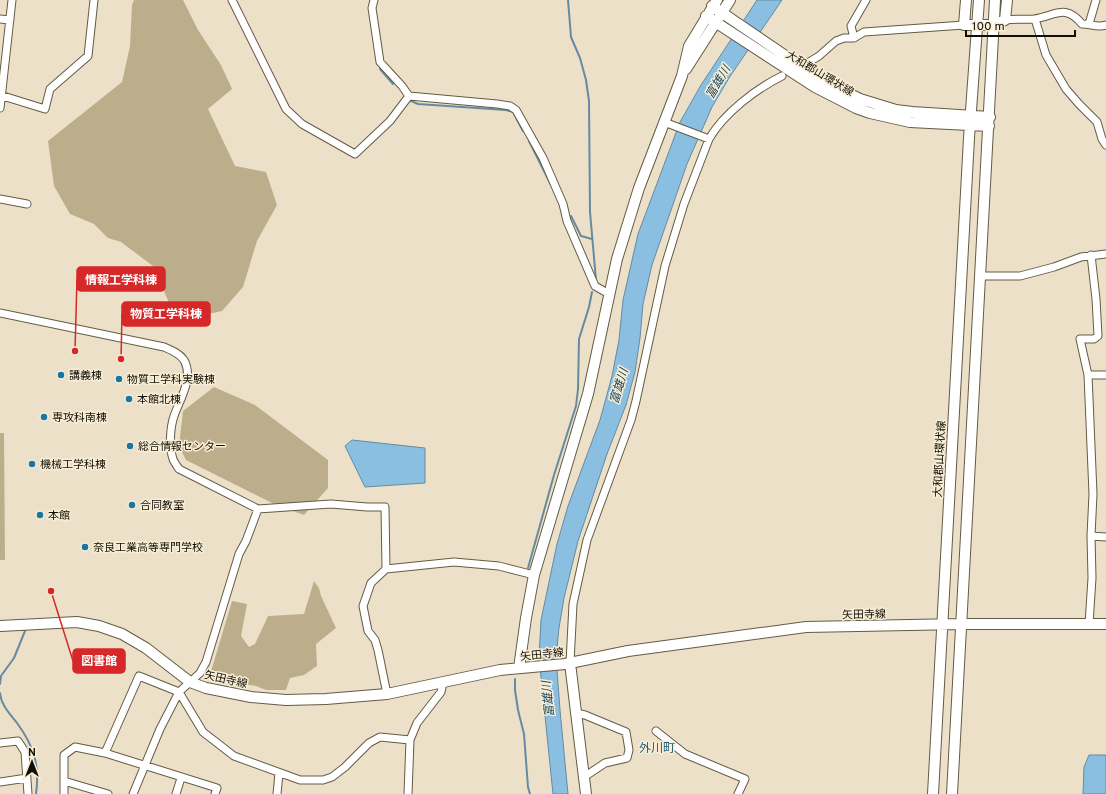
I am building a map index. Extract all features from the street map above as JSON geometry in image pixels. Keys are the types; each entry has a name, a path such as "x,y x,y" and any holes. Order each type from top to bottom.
{"main road":[{"path":"682,76 730,0"},
{"path":"966,0 964,25 994,25 1005,20 1007,0"},
{"name":"大和郡山環状線","path":"933,794 970,120 979,0"},
{"path":"952,794 995,0"},
{"name":"大和郡山環状線","path":"730,25 714,3 706,16 716,22 730,25 762,46 815,87 856,108 870,113 910,122 970,120 989,122"},
{"path":"524,668 526,618 534,575 588,394 617,259 639,188 669,124 689,46 706,16"},
{"name":"矢田寺線","path":"0,626 77,622 99,626 122,634 146,648 190,682 206,688 251,697 286,700 326,699 387,694 500,670 568,664 628,651 806,627 942,624 1106,624"},
{"path":"568,664 576,713 586,794"}],"street":[{"path":"0,108 12,0"},
{"path":"1,95 45,109 50,89 88,56 94,0"},
{"path":"232,0 286,109 302,124 355,154 390,121 409,96"},
{"path":"374,0 372,8 380,62 409,96 503,105 510,106 516,110 542,158 563,204 567,221 595,286 609,294"},
{"path":"854,38 851,26 866,0"},
{"path":"1089,24 1096,0"},
{"path":"1005,20 1035,18 1059,12 1067,12 1076,16 1082,24 1100,27 1106,25"},
{"path":"1035,18 1046,55 1066,89 1098,122 1102,139 1106,144"},
{"path":"0,19 10,20"},
{"path":"809,62 819,56 836,41 844,38 854,38 864,32 964,25"},
{"path":"568,664 573,604 586,540 631,420 665,266 684,204 709,138 723,118 766,84 782,76"},
{"path":"669,124 709,138"},
{"path":"0,199 27,204"},
{"path":"981,276 1020,276 1054,267 1081,257 1106,254"},
{"path":"1089,624 1092,578 1091,536 1093,494 1088,375 1080,339 1094,339 1098,336 1091,255"},
{"path":"0,314 164,346 178,354 183,359 187,368 187,381 172,424 170,435 173,458 179,469 258,509 332,504 385,507 386,569"},
{"path":"1088,375 1106,375"},
{"path":"133,794 160,729 179,692 200,673 206,662 239,554 246,541 258,509"},
{"path":"1091,536 1106,537"},
{"path":"387,694 378,650 375,640 368,631 363,606 371,583 386,569 454,562 499,566 534,575"},
{"path":"105,753 139,676 179,692 200,727 208,736 234,756 300,780 323,780 332,776 345,767 369,743 380,737 410,740"},
{"path":"408,794 410,740 417,723 441,692 443,682"},
{"path":"576,713 585,715 626,732 629,750 627,758 605,763 584,777"},
{"path":"656,731 685,754 745,779 738,794"},
{"path":"0,744 18,741 25,752 28,794"},
{"path":"64,794 64,755 75,746 105,753 217,788 215,794"},
{"path":"277,794 279,773"},
{"path":"0,782 27,778"},
{"path":"176,794 181,778"},
{"path":"64,782 108,794"}],"shaded area":[{"path":"134,0 183,0 198,30 221,65 232,89 208,109 235,166 266,172 277,205 257,241 243,287 222,311 177,321 153,266 121,242 108,238 94,224 70,214 54,186 48,141 122,82 130,46 132,5"},
{"path":"214,387 255,405 328,460 328,488 304,515 276,505 186,460 179,446 183,411"},
{"path":"0,433 4,433 5,560 0,560"},
{"path":"314,581 319,588 321,596 336,628 316,644 317,666 304,675 290,678 286,690 266,690 256,686 209,678 232,601 247,604 241,636 249,647 255,644 268,616 304,614"}],"water":[{"name":"富雄川","path":"757,0 782,0 729,78 712,107 687,164 652,265 643,304 635,372 626,405 607,454 578,541 564,598 556,657 568,794 553,794 539,657 541,620 557,544 568,506 600,420 612,376 619,340 623,300 638,234 680,122 701,85"},
{"path":"352,440 425,448 425,483 365,487 345,446"},
{"path":"1089,755 1106,755 1106,794 1083,794 1084,767"}],"waterway":[{"path":"568,0 571,37 580,58 586,80 589,101 590,212 596,280"},
{"path":"380,69 393,84"},
{"path":"409,100 418,104 506,110 513,112 523,131"},
{"path":"529,141 551,185"},
{"path":"571,216 581,236 592,239"},
{"path":"528,568 554,475 576,406 578,389 579,339 592,292"},
{"path":"0,684 1,676 14,658 25,631"},
{"path":"515,679 518,710 524,734 528,787 530,794"},
{"path":"0,693 4,705 32,748 37,774 36,794"}],"place":[{"name":"情報工学科棟","path":"75,351"},
{"name":"物質工学科棟","path":"121,359"},
{"name":"講義棟","path":"61,375"},
{"name":"物質工学科実験棟","path":"119,379"},
{"name":"本館北棟","path":"129,399"},
{"name":"専攻科南棟","path":"44,417"},
{"name":"総合情報センター","path":"130,446"},
{"name":"機械工学科棟","path":"32,464"},
{"name":"合同教室","path":"132,505"},
{"name":"本館","path":"40,515"},
{"name":"奈良工業高等専門学校","path":"85,547"},
{"name":"図書館","path":"51,591"}],"district":[{"name":"外川町","path":"657,748"}]}
